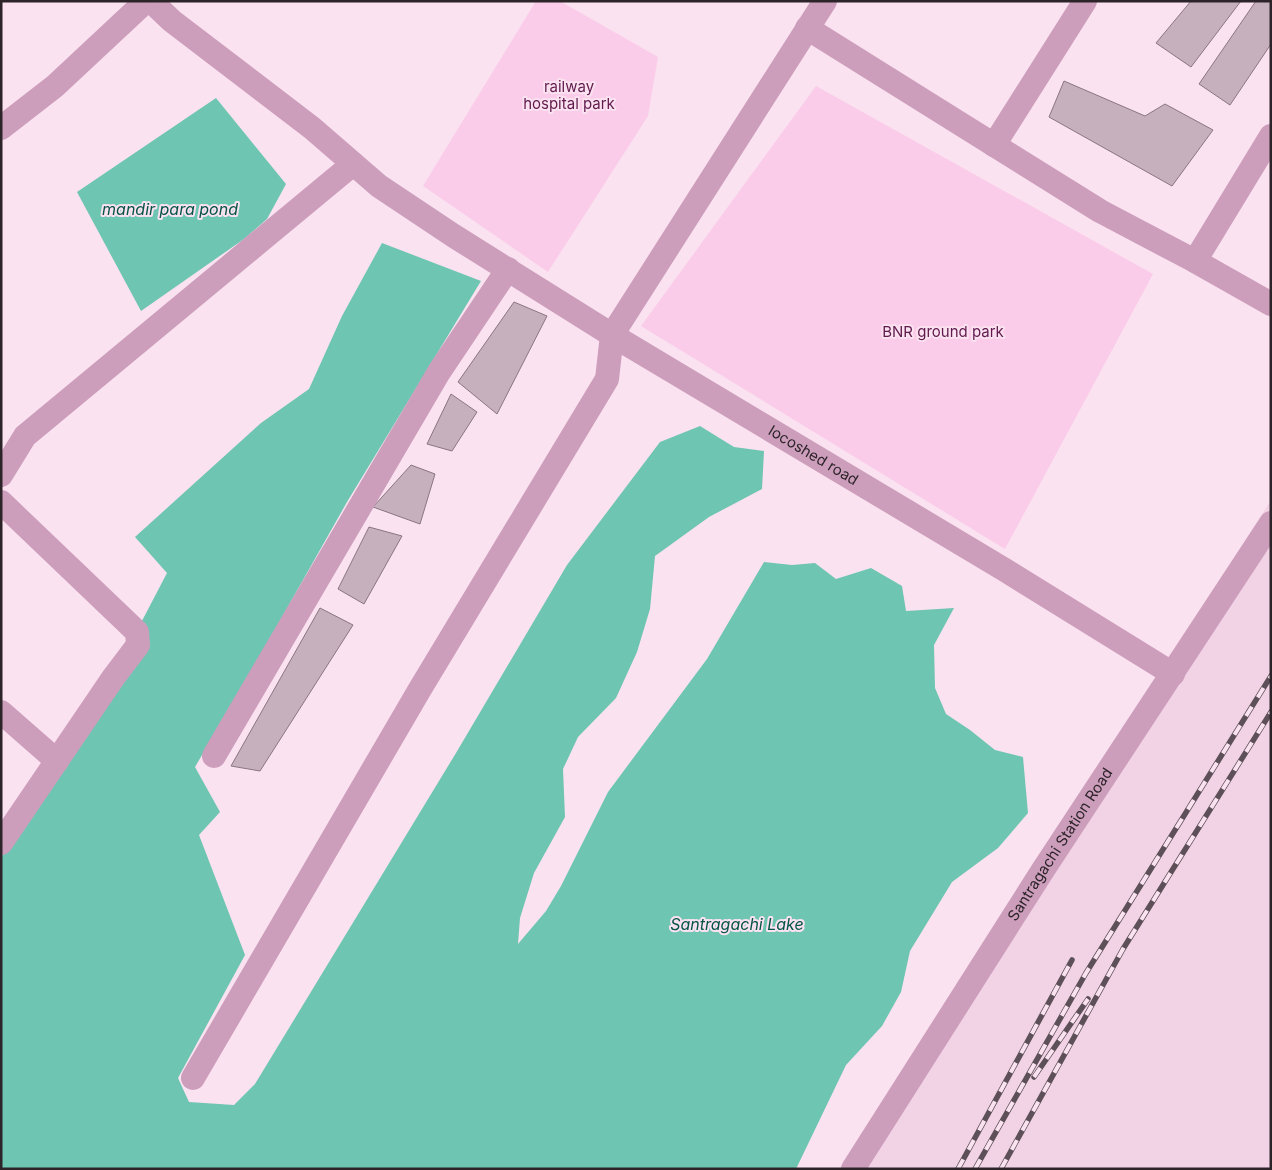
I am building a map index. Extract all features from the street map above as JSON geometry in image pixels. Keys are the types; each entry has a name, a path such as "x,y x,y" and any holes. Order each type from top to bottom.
{"street":[{"path":"1,128 55,86 146,1"},
{"name":"locoshed road","path":"151,1 172,21 312,128 379,186 454,236 612,335 1005,570 1173,674"},
{"path":"193,1078 420,689 607,379 612,335 825,1"},
{"path":"994,145 1085,1"},
{"path":"807,28 1100,211 1271,304"},
{"path":"1195,261 1271,136"},
{"path":"3,467 25,436 354,164"},
{"path":"214,756 439,372 508,269"},
{"path":"1,502 137,632 138,644 1,843"},
{"name":"Santragachi Station Road","path":"853,1169 1043,870 1271,523"},
{"path":"1,712 57,760"}],"shaded area":[{"path":"1271,500 1271,1169 842,1169"}],"green space":[{"name":"railway hospital park","path":"536,1 560,1 658,57 648,116 548,272 423,186"},
{"name":"BNR ground park","path":"816,86 1153,274 1005,549 641,326"}],"water":[{"name":"mandir para pond","path":"216,98 286,184 267,219 244,239 141,311 77,192"},
{"name":"Santragachi Lake","path":"382,243 481,281 347,502 195,767 220,812 199,835 245,955 178,1078 189,1102 234,1105 255,1084 456,753 567,565 660,442 700,426 734,447 764,451 762,489 709,517 655,556 650,609 637,652 616,698 578,737 563,769 565,817 534,873 520,918 518,944 546,911 561,886 608,792 707,659 764,562 792,565 815,563 836,579 871,568 902,586 906,611 954,608 934,645 935,688 946,714 995,750 1023,757 1028,813 998,848 952,882 910,951 901,992 882,1026 846,1065 796,1169 1,1169 1,858 20,826 85,730 167,573 135,537 261,423 309,389 342,316"}],"building":[{"path":"1191,1 1241,1 1191,67 1156,43"},
{"path":"1256,1 1271,1 1271,44 1230,105 1199,84"},
{"path":"1064,81 1145,116 1165,104 1213,130 1172,186 1049,117"},
{"path":"514,302 547,316 497,414 458,382"},
{"path":"451,394 477,412 452,451 427,444"},
{"path":"411,465 435,474 420,524 373,507"},
{"path":"369,527 402,536 364,604 338,589"},
{"path":"320,608 353,625 260,771 231,766"}],"railway":[{"path":"975,1169 1086,973 1271,676"},
{"path":"1001,1169 1123,949 1271,712"},
{"path":"958,1169 1072,960"},
{"path":"1034,1077 1088,999"}]}
